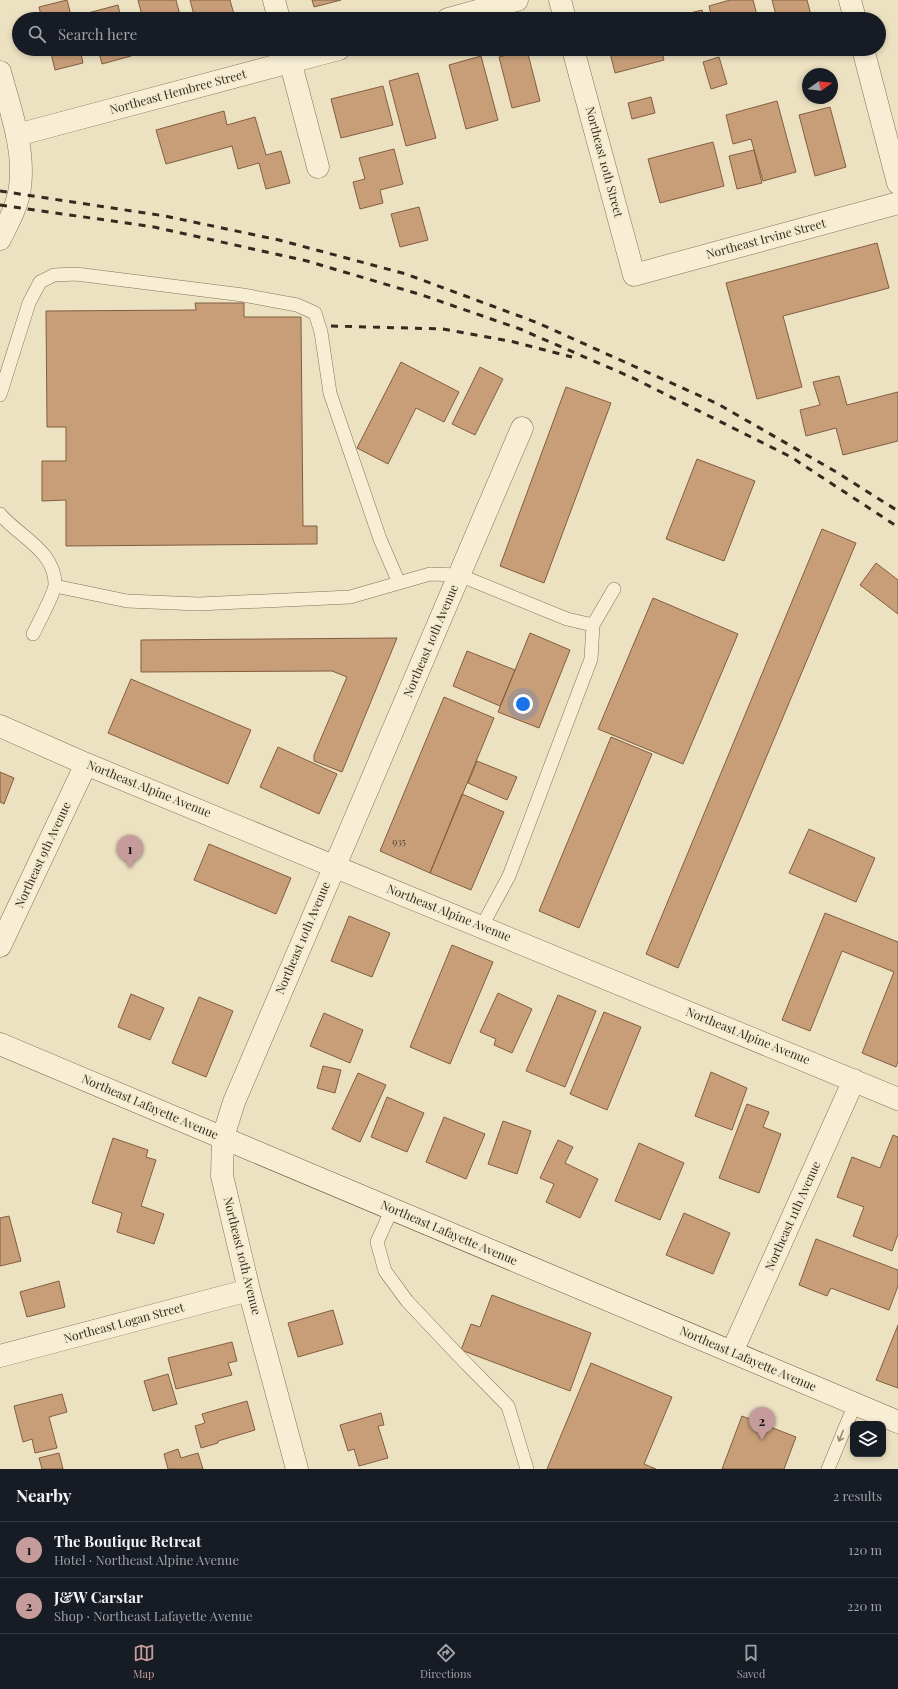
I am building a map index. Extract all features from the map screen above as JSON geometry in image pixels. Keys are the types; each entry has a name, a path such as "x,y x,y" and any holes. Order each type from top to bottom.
{"street":[{"path":"274,0 277,12"},
{"path":"474,12 518,0"},
{"path":"560,0 563,12"},
{"path":"850,0 853,12"},
{"path":"288,56 318,167"},
{"name":"Northeast Hembree Street","path":"17,135 288,56"},
{"name":"Northeast 10th Street","path":"575,56 634,275"},
{"path":"865,56 898,183"},
{"path":"0,72 17,135 21,164 20,188 15,207 1,235"},
{"name":"Northeast Irvine Street","path":"634,275 898,203"},
{"name":"Northeast 10th Avenue","path":"297,1469 249,1290 222,1176 223,1138 234,1102 522,428"},
{"name":"Northeast Alpine Avenue","path":"0,726 86,764 482,926 898,1099"},
{"name":"Northeast 9th Avenue","path":"0,946 86,764"},
{"name":"Northeast Lafayette Avenue","path":"0,1044 898,1422"},
{"name":"Northeast 11th Avenue","path":"732,1352 854,1080"},
{"name":"Northeast Logan Street","path":"0,1356 249,1290"}],"lane":[{"path":"0,395 29,303 40,282 54,275 76,274 243,295 297,305 315,313 321,332 330,393 380,540 399,583"},
{"path":"0,514 7,522 38,548 52,564 55,586 33,634"},
{"path":"55,586 127,601 199,604 350,598 430,574 459,574 567,619 593,625"},
{"path":"482,926 510,876 591,659 593,625 614,589"},
{"path":"392,1209 377,1242 385,1271 407,1301 508,1406 527,1469"},
{"path":"828,1469 855,1404"}],"building":[{"path":"67,0 70,12 40,12 39,7"},
{"path":"138,0 176,0 179,12 141,12"},
{"path":"190,0 230,0 233,12 193,12"},
{"path":"312,0 341,0 314,7"},
{"path":"730,0 753,0 756,12 710,12 709,6"},
{"path":"772,0 807,0 810,12 775,12"},
{"path":"118,5 120,12 92,12"},
{"path":"52,56 82,56 83,63 55,70"},
{"path":"100,56 131,56 102,64"},
{"path":"481,56 498,120 466,129 449,65"},
{"path":"529,56 540,101 512,108 499,57"},
{"path":"611,56 663,56 664,60 615,73"},
{"path":"719,57 727,84 711,89 703,62"},
{"path":"418,73 436,138 406,146 389,81"},
{"path":"383,86 393,125 341,138 331,99"},
{"path":"651,97 655,113 632,119 628,103"},
{"path":"777,101 796,172 763,181 751,139 733,144 726,115"},
{"path":"830,107 846,167 815,176 799,115"},
{"path":"224,111 227,125 255,117 266,155 281,151 290,183 266,189 259,163 238,169 232,146 166,164 156,130"},
{"path":"713,142 724,186 660,203 648,159"},
{"path":"394,149 403,184 380,190 383,203 360,209 353,182 365,179 359,158"},
{"path":"754,150 762,183 737,189 729,156"},
{"path":"419,207 428,240 400,247 391,214"},
{"path":"877,243 889,288 783,316 802,387 757,399 726,283"},
{"path":"195,303 244,303 244,317 301,317 303,526 317,526 317,544 66,546 66,500 42,501 42,461 66,461 66,427 47,427 46,311 196,310"},
{"path":"401,362 459,392 444,422 416,408 388,464 357,448"},
{"path":"480,367 503,379 475,435 452,424"},
{"path":"839,376 847,405 898,392 898,441 843,455 836,428 806,436 800,410 820,405 813,382"},
{"path":"566,387 611,403 544,583 500,566"},
{"path":"697,459 755,481 724,561 666,539"},
{"path":"822,529 856,543 678,968 646,954"},
{"path":"876,563 898,580 898,614 860,585"},
{"path":"653,598 738,634 683,764 598,729"},
{"path":"530,633 570,650 539,728 498,712"},
{"path":"397,638 342,772 314,761 314,755 347,677 332,671 141,672 141,640"},
{"path":"467,651 515,670 500,706 453,686"},
{"path":"131,679 251,730 228,784 108,733"},
{"path":"444,697 494,718 430,873 380,851"},
{"path":"611,737 652,754 579,928 539,911"},
{"path":"278,747 337,774 319,814 260,787"},
{"path":"477,761 517,777 507,800 468,783"},
{"path":"0,772 14,778 4,804 0,802"},
{"path":"462,794 504,812 471,890 430,873"},
{"path":"809,829 875,858 856,902 789,873"},
{"path":"209,844 291,878 276,914 194,880"},
{"path":"825,913 898,942 898,1062 896,1067 862,1053 894,972 842,951 810,1031 782,1020"},
{"path":"349,916 390,933 372,977 331,961"},
{"path":"452,945 493,962 450,1064 410,1047"},
{"path":"498,993 532,1009 512,1053 494,1045 496,1039 480,1032"},
{"path":"131,994 164,1008 150,1040 118,1027"},
{"path":"558,995 596,1011 565,1087 526,1071"},
{"path":"199,997 233,1011 206,1077 172,1063"},
{"path":"604,1012 641,1027 607,1110 570,1094"},
{"path":"324,1013 363,1030 350,1063 310,1046"},
{"path":"323,1066 341,1070 335,1093 317,1088"},
{"path":"711,1072 747,1088 732,1130 695,1116"},
{"path":"358,1073 386,1085 360,1142 332,1129"},
{"path":"387,1097 424,1113 407,1152 371,1137"},
{"path":"747,1104 769,1112 763,1127 781,1134 759,1193 719,1178"},
{"path":"444,1117 485,1134 466,1179 426,1162"},
{"path":"503,1121 531,1131 517,1174 488,1164"},
{"path":"893,1135 898,1137 898,1234 892,1251 853,1236 864,1207 837,1197 852,1157 880,1168"},
{"path":"113,1138 148,1150 146,1157 156,1160 141,1206 164,1214 154,1244 117,1232 122,1213 92,1203"},
{"path":"558,1140 573,1147 565,1163 598,1179 580,1218 546,1202 554,1184 540,1178"},
{"path":"639,1143 684,1163 660,1220 615,1201"},
{"path":"684,1213 730,1233 713,1274 666,1255"},
{"path":"9,1216 21,1261 0,1266 0,1218"},
{"path":"816,1239 898,1270 898,1286 889,1310 831,1288 827,1296 799,1285"},
{"path":"59,1281 65,1307 27,1317 20,1292"},
{"path":"492,1295 591,1333 570,1391 461,1350 471,1324 480,1327"},
{"path":"333,1310 343,1344 298,1357 288,1323"},
{"path":"898,1325 898,1388 876,1380"},
{"path":"232,1342 237,1361 228,1363 232,1375 176,1389 168,1358"},
{"path":"591,1363 672,1397 644,1464 656,1469 547,1469"},
{"path":"168,1374 177,1404 153,1411 144,1381"},
{"path":"62,1394 67,1412 49,1417 57,1448 35,1453 32,1439 23,1442 14,1406"},
{"path":"247,1401 255,1430 218,1441 218,1443 201,1448 195,1426 205,1423 202,1414"},
{"path":"381,1413 384,1425 378,1426 388,1458 359,1466 354,1449 348,1451 340,1425"},
{"path":"742,1416 796,1437 784,1469 722,1469"},
{"path":"178,1449 181,1458 198,1453 203,1469 168,1469 164,1454"},
{"path":"59,1453 63,1469 42,1469 39,1458"}],"railway":[{"path":"0,191 165,216 279,240 406,274 538,323 718,404 838,473 898,511"},
{"path":"0,205 154,227 307,261 422,295 520,329 633,378 791,457 898,527"},
{"path":"331,326 443,329 514,342 572,357"}],"place":[{"name":"The Boutique Retreat","path":"130,868"},
{"name":"J&W Carstar","path":"762,1440"}]}
